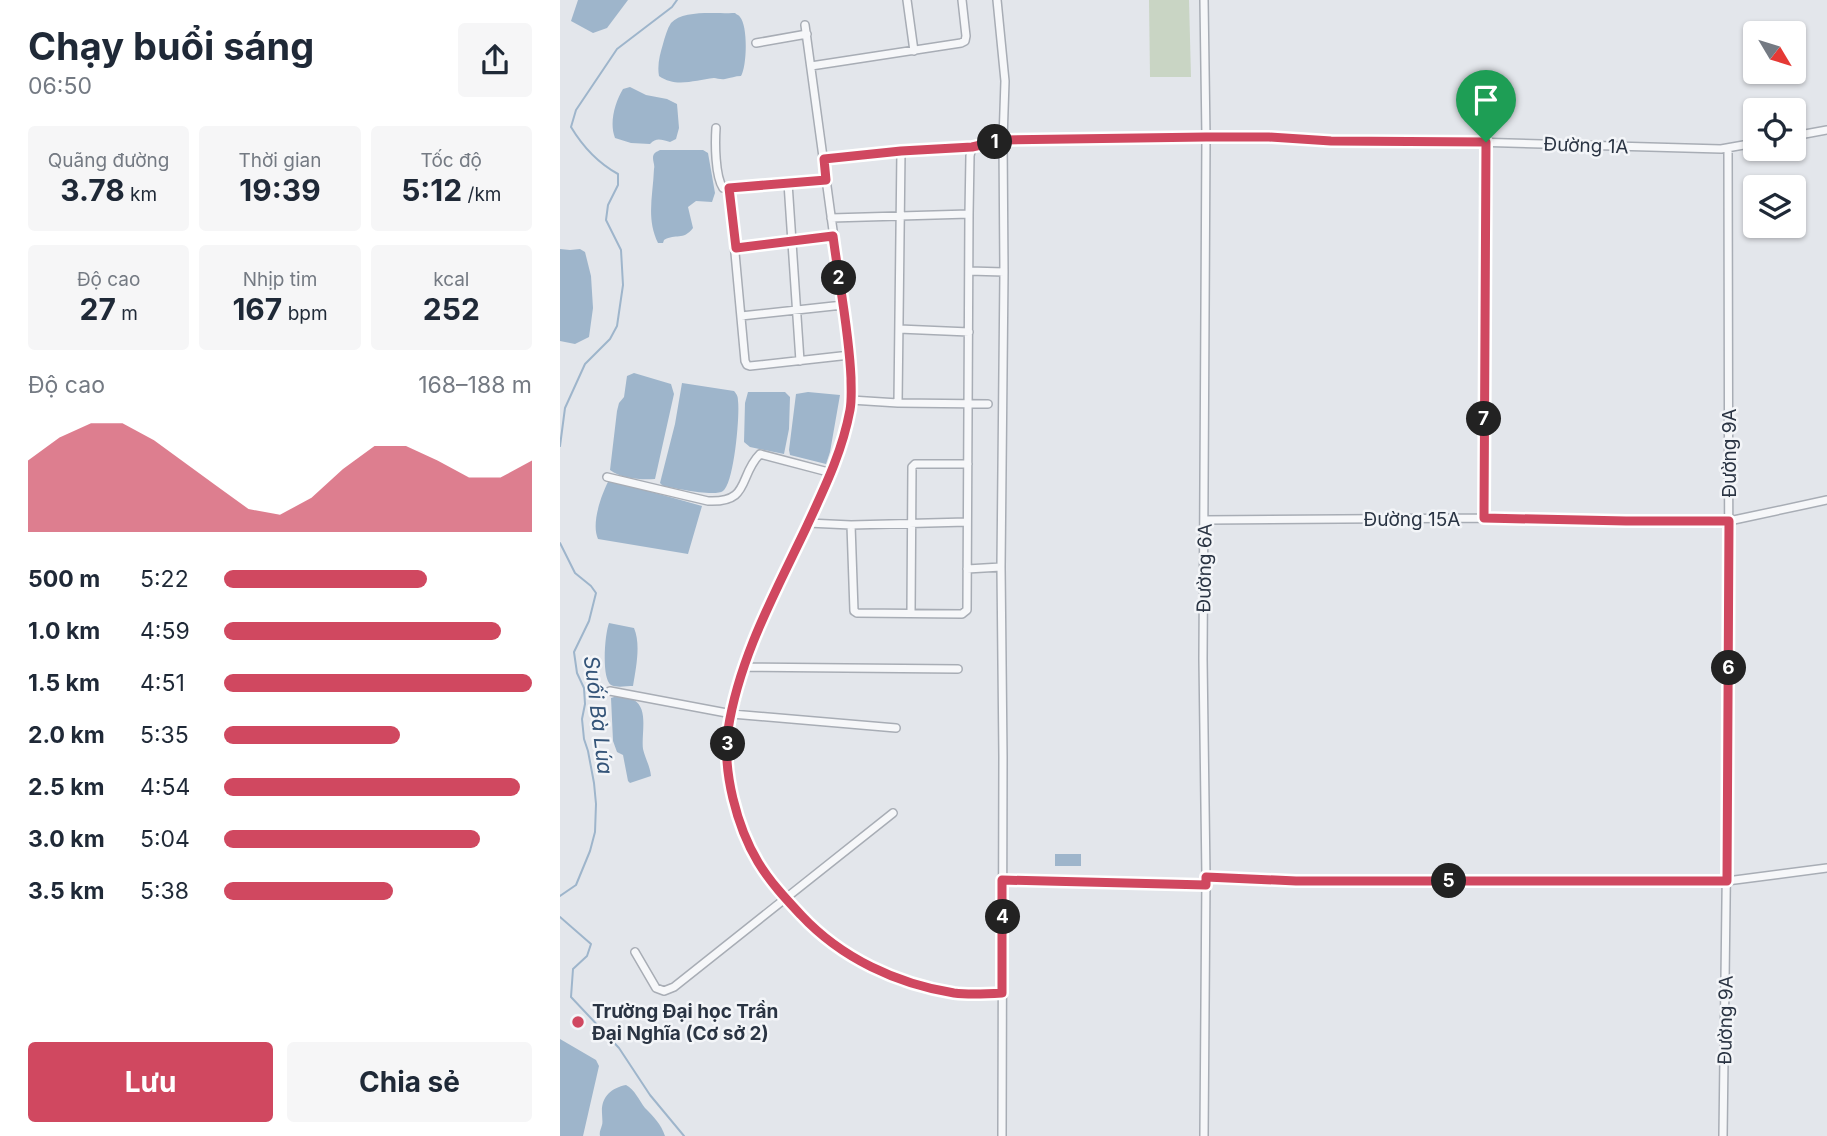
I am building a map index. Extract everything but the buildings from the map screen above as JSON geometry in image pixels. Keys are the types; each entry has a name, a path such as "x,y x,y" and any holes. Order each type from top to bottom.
{"street":[{"path":"907,0 914,51"},
{"path":"811,66 965,41 962,0"},
{"path":"997,0 1004,80 1002,1136"},
{"name":"Đường 6A","path":"1204,0 1204,1136"},
{"path":"805,25 850,355 851,400 832,473 749,650 728,731 732,796 737,818 757,861 807,922 836,945 867,965 901,981 955,993 1002,993"},
{"path":"756,43 807,34"},
{"path":"716,128 720,183 723,188 826,180"},
{"path":"1806,134 1827,130"},
{"name":"Đường 1A","path":"824,159 972,147 1003,140 1269,137 1331,141 1728,148 1743,145"},
{"path":"1484,518 1486,142"},
{"path":"851,525 854,611 962,614 967,610 968,214 972,147"},
{"name":"Đường 9A","path":"1723,1136 1729,521 1728,148"},
{"path":"898,403 901,151"},
{"path":"788,183 800,361"},
{"path":"729,188 747,365 850,355"},
{"path":"831,218 968,214"},
{"path":"736,248 833,236"},
{"path":"969,271 1004,272"},
{"path":"741,316 843,305"},
{"path":"899,329 969,332"},
{"path":"851,400 988,404"},
{"path":"607,477 721,502 730,500 744,484 754,460 760,454 832,473"},
{"path":"911,613 913,465 968,464"},
{"name":"Đường 15A","path":"1205,520 1484,518 1729,521 1827,500"},
{"path":"808,523 851,525 967,522"},
{"path":"967,569 1001,567"},
{"path":"744,667 958,669"},
{"path":"610,691 732,714 895,728"},
{"path":"635,952 656,988 664,990 674,986 893,813"},
{"path":"1002,880 1727,881 1827,869"}],"green space":[{"path":"1149,0 1189,0 1191,77 1150,77"}],"water":[{"path":"578,0 628,0 607,28 593,33 571,21"},
{"path":"735,13 743,22 746,46 741,76 672,82 659,76 660,56 671,23 692,14"},
{"path":"630,87 677,104 679,128 676,139 670,142 657,140 650,144 631,143 615,138 615,106 623,89"},
{"path":"660,150 703,150 708,153 715,193 712,202 696,201 688,207 693,228 689,232 683,236 668,238 663,243 658,243 654,234 651,216 653,156"},
{"path":"560,249 580,249 585,252 591,276 593,308 589,337 575,344 560,341"},
{"path":"634,373 671,384 674,394 655,479 626,477 610,470 617,411 624,397 627,376"},
{"path":"682,383 734,391 738,397 733,463 727,486 719,493 685,490 660,483"},
{"path":"748,392 785,392 790,397 789,429 784,454 750,447 744,442 745,403"},
{"path":"808,392 840,395 826,464 790,455 796,394"},
{"path":"609,480 702,506 688,554 598,539 596,518"},
{"path":"609,623 634,628 638,649 633,686 613,686 608,681 605,655"},
{"path":"617,696 634,700 639,704 643,716 643,749 651,776 630,783 623,755 617,752 613,741 611,698"},
{"path":"1055,854 1081,854 1081,866 1055,866"},
{"path":"560,1039 596,1060 599,1066 583,1136 560,1136"},
{"path":"626,1085 657,1121 665,1136 600,1136 605,1098 616,1088"}],"waterway":[{"name":"Suối Bà Lúa","path":"560,446 565,408 585,364 610,339 617,326 623,285 621,250 606,220 608,205 618,185 618,174 592,154 571,127 576,110 617,49 672,7 677,0"},
{"name":"Suối Bà Lúa","path":"560,543 575,573 596,593 589,621 574,652 577,673 584,688 582,719 594,783 595,832 576,885 560,896"},
{"name":"Suối Bà Lúa","path":"560,917 591,944 587,956 573,969 571,997 619,1048 650,1095 684,1136"}],"place":[{"name":"Trường Đại học Trần Đại Nghĩa (Cơ sở 2)","path":"578,1022"}],"route":[{"path":"1269,137 1331,141 1486,142 1484,518 1729,521 1727,881 1296,881 1206,877 1206,885 1002,880 1002,993 983,994 955,993 901,981 867,965 807,922 757,861 737,818 728,758 728,731 749,650 832,473 850,410 850,355 833,236 736,248 729,188 826,180 824,159 972,147 1003,140 1269,137"}]}
